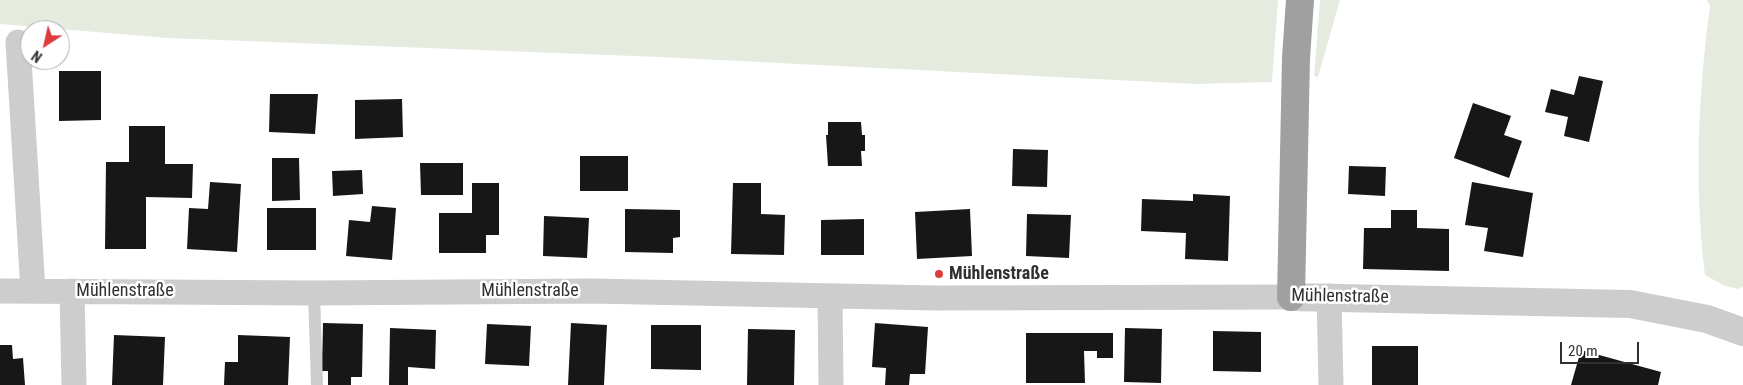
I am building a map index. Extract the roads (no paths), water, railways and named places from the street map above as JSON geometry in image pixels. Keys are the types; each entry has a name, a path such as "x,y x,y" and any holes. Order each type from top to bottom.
{"highway":[{"path":"1291,297 1296,58 1300,0"}],"street":[{"path":"18,42 33,291"},
{"name":"Mühlenstraße","path":"0,291 314,293 592,291 830,296 1330,296 1630,304 1707,319 1743,332"},
{"path":"72,291 74,385"},
{"path":"830,296 831,385"},
{"path":"1330,296 1331,385"}],"lane":[{"path":"314,293 317,385"}],"place":[{"name":"Mühlenstraße","path":"939,274"}]}
